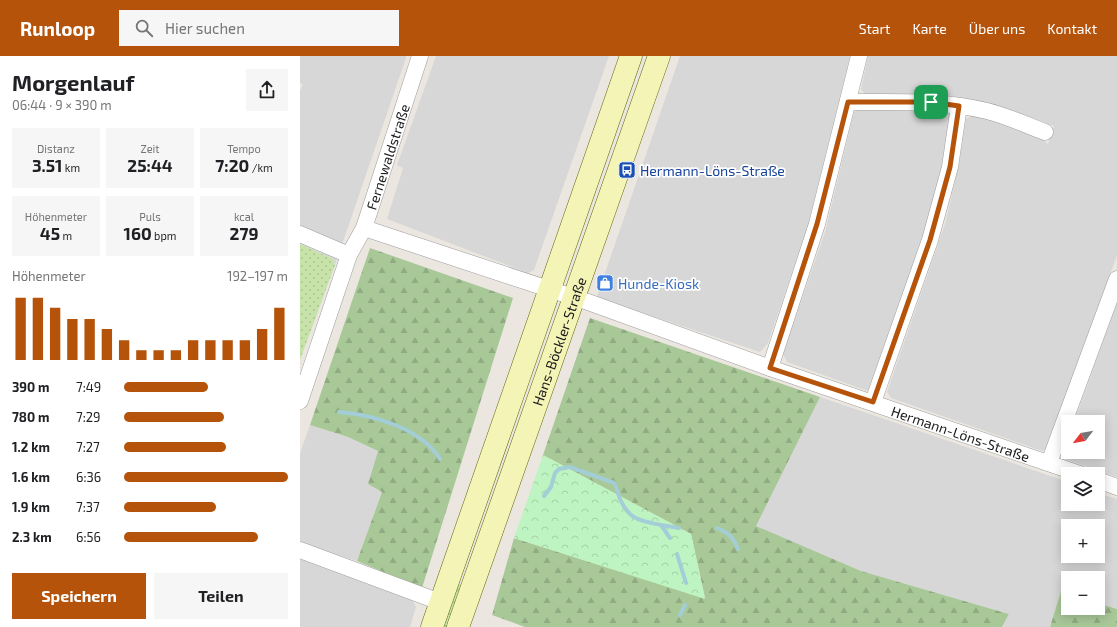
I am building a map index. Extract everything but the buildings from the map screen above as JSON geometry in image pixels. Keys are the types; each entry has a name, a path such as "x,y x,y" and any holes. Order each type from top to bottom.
{"main road":[{"name":"Hans-Böckler-Straße","path":"432,627 631,56"},
{"name":"Hans-Böckler-Straße","path":"458,627 659,56"}],"street":[{"name":"Fernewaldstraße","path":"300,401 349,255 364,228 420,56"},
{"path":"770,368 817,224 859,56"},
{"path":"848,102 931,102 959,106 988,111 1045,132"},
{"path":"873,402 930,240 950,167 959,106"},
{"name":"Hermann-Löns-Straße","path":"364,228 573,297 770,368 1061,467"},
{"path":"300,234 349,255"},
{"path":"1049,463 1117,279"},
{"path":"1105,483 1117,487"},
{"path":"300,550 440,602"}],"shaded area":[{"path":"300,56 406,56 335,265 333,259 300,244 300,91 303,84 300,83"},
{"path":"436,56 609,56 534,270 528,273 387,219 403,168 397,165"},
{"path":"680,56 850,56 808,225 768,343 760,352 598,298 597,296"},
{"path":"868,56 1117,56 1117,255 1048,448 1045,450 1042,451 891,398 887,392 945,224 959,164 966,119 971,116 981,116 1039,136 1048,144 1054,126 994,105 958,97 919,94 865,94 861,89"},
{"path":"862,107 949,112 952,117 935,203 872,388 868,391 787,362 783,354 825,232 854,112"},
{"path":"1117,303 1117,477 1105,473 1105,467 1088,467 1065,459 1105,459 1105,415 1077,415"},
{"path":"820,397 1061,480 1061,511 1105,511 1105,495 1117,499 1117,609 1105,605 1105,571 1061,571 1061,591 1050,627 1002,627 1009,614 861,571 755,526"},
{"path":"310,425 348,437 378,451 368,484 382,492 357,561 300,543 300,453"},
{"path":"300,555 411,598 416,607 410,627 300,627"}],"green space":[{"path":"300,244 333,259 335,265 300,360"},
{"path":"370,248 513,298 422,588 357,561 382,492 368,484 378,451 348,437 310,425"},
{"path":"590,318 820,397 756,526 861,571 1009,614 1002,627 525,627 492,615 514,538 705,598 691,534 543,455"},
{"path":"543,455 691,534 705,599 514,538"},
{"path":"452,581 467,587 454,627 436,627"},
{"path":"1061,591 1061,615 1105,615 1105,605 1117,609 1117,627 1050,627"}],"waterway":[{"path":"339,412 381,420 409,431 432,448 440,459"},
{"path":"544,496 551,487 555,473 559,469 570,467 614,483 621,501 629,513 638,519 661,525 670,538"},
{"path":"661,525 679,528"},
{"path":"717,528 730,536 738,549"},
{"path":"677,554 686,583"},
{"path":"680,615 685,605"}],"place":[{"name":"Hermann-Löns-Straße","path":"627,170"},
{"name":"Hunde-Kiosk","path":"605,283"}],"route":[{"path":"848,102 931,102 959,106 950,167 930,240 873,402 770,368 817,224 848,102"}]}
